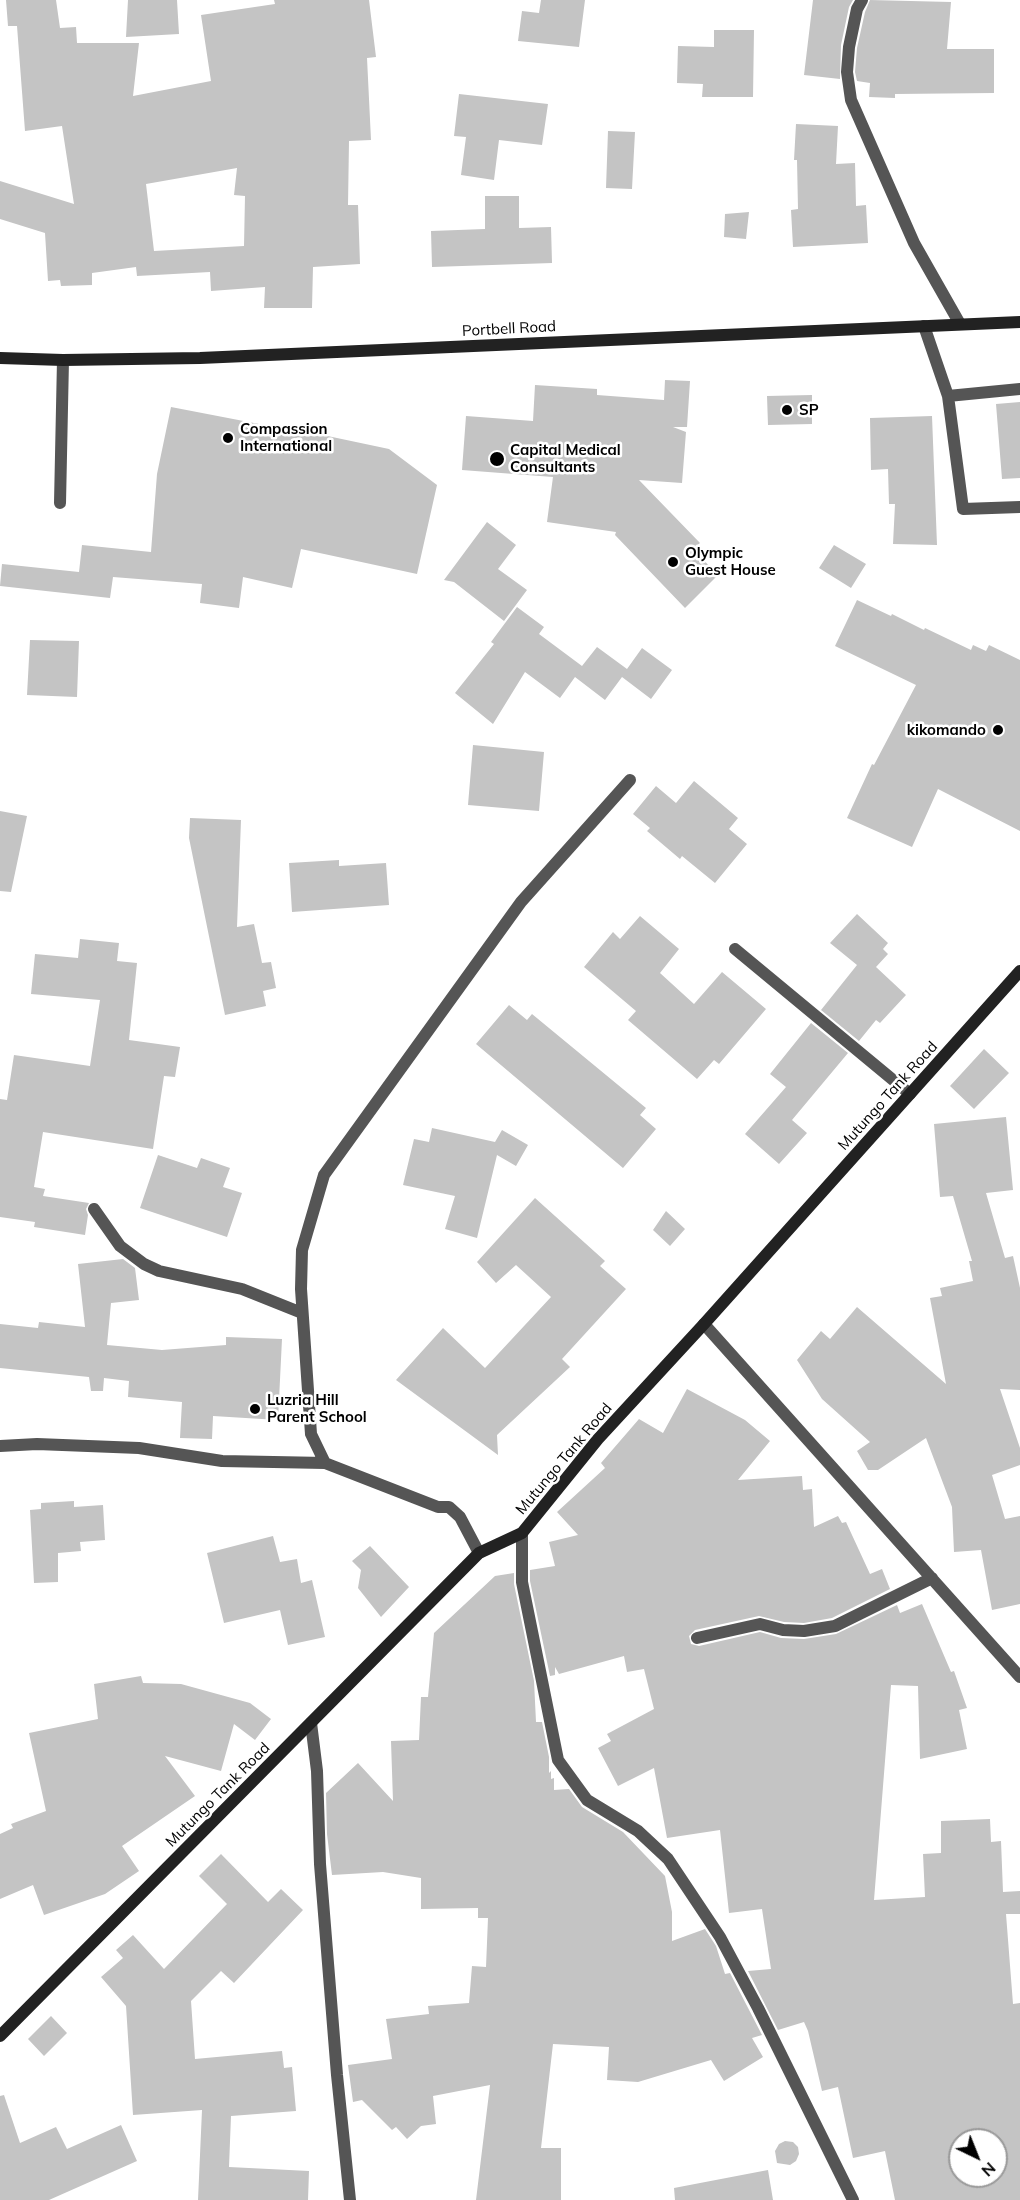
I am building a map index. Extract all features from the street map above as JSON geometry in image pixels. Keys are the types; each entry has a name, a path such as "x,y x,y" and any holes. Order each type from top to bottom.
{"street":[{"path":"862,0 857,9 848,55 847,72 851,100 914,243 960,324"},
{"name":"Portbell Road","path":"0,358 63,360 200,358 1020,322"},
{"path":"924,326 948,396 963,509 1020,507"},
{"path":"60,503 63,360"},
{"path":"948,396 1020,389"},
{"path":"325,1463 311,1434 302,1313 302,1250 324,1175 521,902 630,780"},
{"path":"735,949 910,1094"},
{"name":"Mutungo Tank Road","path":"0,2036 479,1553 522,1533 598,1439 704,1324 1020,970"},
{"path":"94,1209 120,1246 144,1264 159,1271 242,1289 302,1313"},
{"path":"704,1324 1020,1677"},
{"path":"0,1446 37,1444 139,1448 222,1461 325,1463 428,1504 449,1507 460,1517 479,1553"},
{"path":"522,1533 522,1582 558,1761 587,1800 638,1831 668,1859 731,1957 853,2200"},
{"path":"697,1638 760,1624 783,1630 804,1631 835,1626 932,1578"},
{"path":"310,1723 316,1771 320,1864 337,2075 350,2200"}],"building":[{"path":"6,0 56,0 60,28 76,27 77,43 139,43 133,96 211,81 201,15 275,4 274,0 369,0 376,57 367,58 371,140 349,141 348,205 358,205 360,264 313,267 312,308 264,308 265,287 211,291 210,272 137,276 136,267 92,273 92,285 61,286 60,280 48,281 45,233 0,219 0,181 74,204 62,126 25,131 17,26 8,26","holes":["237,168 234,195 245,196 244,246 154,251 146,184"]},
{"path":"128,0 177,0 179,34 126,37"},
{"path":"541,0 585,0 579,47 518,41 522,11 539,13"},
{"path":"813,0 853,0 849,7 841,45 840,79 804,75"},
{"path":"870,0 951,2 947,49 994,49 994,93 895,94 895,98 869,97 870,83 857,81 855,72 857,48"},
{"path":"714,30 754,30 753,97 702,97 703,84 677,83 678,46 714,47"},
{"path":"459,94 548,104 542,145 499,140 494,180 461,175 466,137 454,136"},
{"path":"796,124 838,126 836,164 855,163 856,206 866,205 868,243 793,247 791,210 798,209 797,160 794,160"},
{"path":"608,131 635,132 632,189 606,188"},
{"path":"485,196 519,196 519,228 551,227 552,263 432,267 431,231 485,229"},
{"path":"749,212 746,239 724,237 725,214"},
{"path":"665,380 690,381 687,427 673,427 686,432 682,483 639,480 700,543 693,549 718,575 685,608 615,535 616,532 547,522 553,477 462,470 466,416 533,421 535,385 597,389 597,395 664,400"},
{"path":"812,395 812,424 768,425 767,396"},
{"path":"1020,402 1020,478 1002,479 996,404"},
{"path":"171,407 285,429 285,427 389,449 437,485 417,574 301,549 292,588 243,577 239,608 200,603 202,584 113,577 110,598 0,586 2,564 79,572 82,545 151,552 157,474"},
{"path":"932,416 937,545 893,544 895,504 889,504 888,469 871,470 870,418"},
{"path":"487,522 516,545 498,569 527,590 504,621 454,582 444,580"},
{"path":"834,545 866,564 851,588 819,568"},
{"path":"857,600 971,650 973,645 986,651 989,645 1020,660 1020,831 938,789 912,847 847,818 872,764 874,765 916,685 835,646"},
{"path":"517,607 544,627 539,634 582,666 597,647 627,669 642,648 672,670 651,699 622,677 605,700 575,677 560,698 525,672 493,724 455,693 494,644 491,642"},
{"path":"30,640 79,641 77,697 27,695"},
{"path":"473,745 544,752 539,811 468,805"},
{"path":"694,781 738,818 729,829 747,844 715,883 682,856 680,859 647,831 650,828 633,814 656,786 676,803"},
{"path":"0,811 27,816 11,892 0,891"},
{"path":"190,818 241,820 237,927 254,924 262,963 271,962 276,988 263,991 266,1006 225,1015 189,838"},
{"path":"339,860 339,866 386,863 389,905 292,912 289,863"},
{"path":"857,914 888,943 883,949 888,954 876,967 906,995 880,1023 876,1020 859,1041 821,1010 857,965 830,943"},
{"path":"640,916 679,949 660,973 694,1004 722,972 766,1009 719,1064 714,1060 697,1079 628,1020 636,1011 584,967 613,932 620,939"},
{"path":"80,939 119,943 117,961 137,963 129,1040 180,1047 175,1077 164,1076 153,1149 43,1132 34,1187 45,1189 43,1196 89,1203 86,1209 88,1215 85,1235 34,1227 35,1222 0,1217 0,1099 7,1100 14,1055 90,1066 100,1000 31,994 35,954 78,958"},
{"path":"509,1005 527,1020 532,1014 646,1108 640,1115 656,1129 623,1168 476,1044"},
{"path":"811,1023 848,1053 792,1120 807,1133 779,1164 745,1134 786,1087 770,1074"},
{"path":"984,1049 1009,1073 974,1109 950,1086"},
{"path":"1006,1117 1013,1190 986,1193 1005,1258 1013,1256 1020,1288 1020,1390 1000,1389 1020,1448 1020,1465 992,1475 1005,1519 1020,1516 1020,1604 992,1610 981,1550 954,1552 952,1507 926,1438 878,1470 868,1470 857,1451 870,1442 822,1399 797,1360 821,1331 830,1339 857,1307 946,1384 930,1298 942,1296 940,1288 973,1281 969,1261 972,1261 953,1196 940,1197 934,1124"},
{"path":"432,1128 495,1142 502,1130 528,1145 516,1166 497,1155 477,1238 445,1229 455,1196 403,1185 414,1139 429,1142"},
{"path":"158,1155 197,1168 201,1158 230,1168 223,1187 242,1193 227,1237 140,1208"},
{"path":"535,1198 605,1261 600,1266 626,1289 562,1359 570,1367 497,1435 498,1455 396,1380 443,1328 485,1368 551,1297 516,1265 496,1283 477,1262"},
{"path":"666,1211 685,1229 670,1246 653,1230"},
{"path":"123,1259 135,1268 139,1300 111,1303 107,1345 162,1350 226,1345 226,1337 282,1339 278,1420 213,1416 212,1439 180,1438 182,1402 128,1397 129,1381 104,1378 103,1391 91,1391 89,1377 0,1368 0,1324 38,1328 39,1322 85,1327 78,1264"},
{"path":"687,1389 745,1420 770,1441 738,1480 802,1476 803,1490 812,1489 814,1527 838,1516 842,1523 846,1522 870,1574 882,1569 890,1589 832,1618 804,1623 784,1622 759,1616 695,1630 689,1636 691,1644 699,1646 760,1632 781,1638 804,1639 836,1634 897,1605 900,1613 922,1604 951,1672 954,1671 967,1708 959,1710 967,1749 920,1759 918,1686 891,1685 874,1900 925,1897 923,1854 941,1853 941,1821 990,1819 991,1842 1001,1841 1003,1892 1020,1891 1020,1914 1006,1914 1013,2004 1020,2003 1020,2200 895,2200 885,2151 853,2158 838,2087 822,2091 804,2022 778,2030 748,1971 771,1969 762,1909 729,1913 720,1830 667,1838 654,1768 618,1786 598,1748 611,1741 607,1734 654,1709 644,1669 627,1672 624,1656 559,1674 555,1667 555,1675 550,1676 530,1581 530,1570 555,1566 549,1542 578,1535 557,1512 605,1468 601,1463 639,1419 663,1433"},
{"path":"74,1501 74,1507 103,1505 105,1540 80,1542 81,1551 58,1553 58,1582 34,1583 30,1510 41,1509 41,1503"},
{"path":"273,1536 280,1562 297,1559 301,1583 312,1580 325,1637 288,1645 280,1610 224,1623 207,1553"},
{"path":"370,1546 409,1587 381,1617 358,1588 361,1570 352,1561"},
{"path":"514,1573 514,1584 534,1681 536,1722 542,1722 549,1757 549,1773 551,1771 551,1779 554,1778 554,1790 569,1789 582,1807 623,1832 665,1876 672,1912 672,1941 705,1929 716,1946 725,1974 730,1973 762,2035 752,2038 763,2057 724,2081 711,2060 638,2082 607,2080 609,2047 553,2044 541,2148 561,2148 561,2200 476,2200 490,2085 433,2096 436,2124 421,2126 407,2139 396,2127 392,2130 362,2100 353,2102 348,2065 392,2059 386,2019 429,2014 428,2006 469,2003 472,1966 486,1967 488,1918 478,1918 478,1908 421,1909 421,1878 383,1872 332,1875 327,1834 326,1793 358,1763 393,1801 391,1741 419,1740 421,1697 428,1697 434,1633 495,1576"},
{"path":"141,1676 143,1683 181,1684 250,1703 271,1719 255,1740 234,1724 221,1771 165,1756 195,1796 122,1846 139,1871 105,1894 44,1915 33,1885 0,1899 0,1834 13,1828 11,1824 46,1811 29,1733 98,1719 94,1684"},
{"path":"221,1854 268,1902 281,1889 303,1910 234,1983 221,1971 191,2001 195,2059 282,2051 284,2068 292,2067 296,2111 231,2116 229,2167 309,2171 308,2200 198,2200 202,2110 133,2115 126,2006 101,1977 123,1958 116,1950 133,1935 164,1969 227,1904 199,1876"},
{"path":"51,2016 67,2033 44,2056 28,2039"},
{"path":"4,2095 20,2143 56,2127 67,2149 121,2125 137,2161 49,2200 0,2200 0,2096"},
{"path":"785,2141 793,2142 798,2147 799,2154 796,2161 790,2165 777,2163 775,2151 779,2144"},
{"path":"768,2170 773,2200 675,2200 674,2188"}],"place":[{"name":"SP","path":"787,410"},
{"name":"Compassion International","path":"228,438"},
{"name":"Capital Medical Consultants","path":"497,459"},
{"name":"Olympic Guest House","path":"673,562"},
{"name":"kikomando","path":"998,730"},
{"name":"Luzria Hill Parent School","path":"255,1409"}]}
